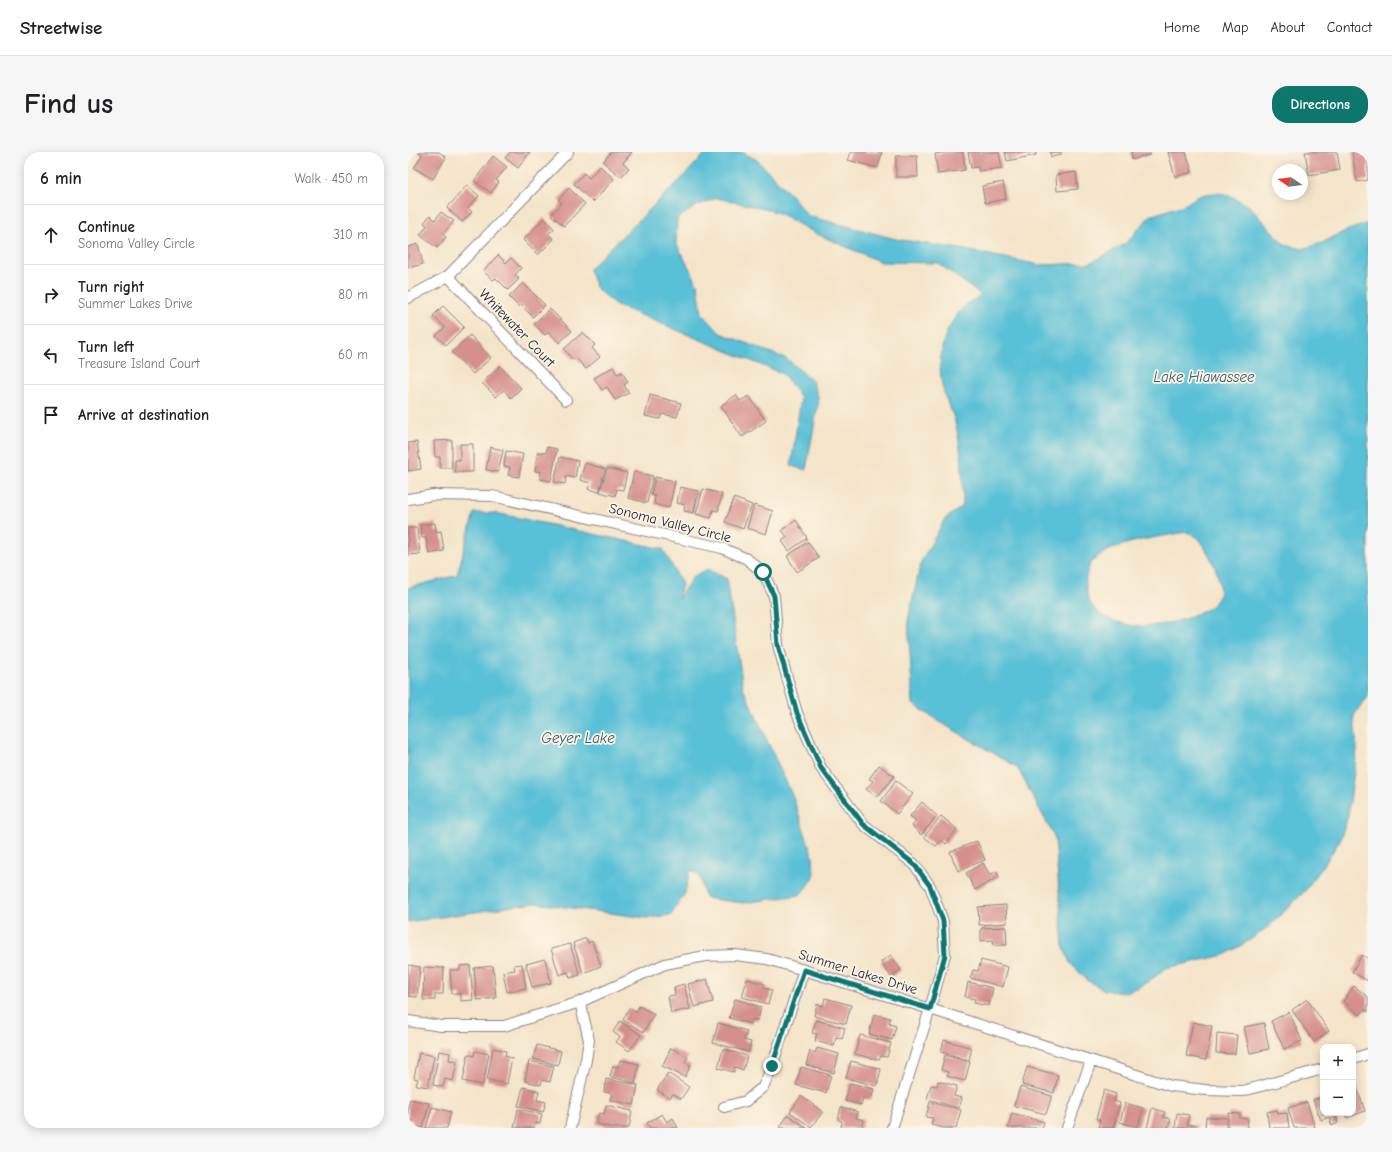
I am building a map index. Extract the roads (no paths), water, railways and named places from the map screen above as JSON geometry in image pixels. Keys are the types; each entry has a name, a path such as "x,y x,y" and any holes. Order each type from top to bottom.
{"street":[{"path":"408,298 448,276 568,152"},
{"name":"Whitewater Court","path":"448,276 566,400"},
{"name":"Sonoma Valley Circle","path":"408,499 433,495 492,496 722,548 747,559 763,572 774,596 778,645 797,713 821,768 863,824 914,864 930,886 943,921 945,955 930,1009 892,1128"},
{"name":"Summer Lakes Drive","path":"408,1021 442,1026 504,1026 580,1002 665,964 705,956 742,956 768,959 1171,1086 1205,1090 1243,1091 1320,1070"},
{"path":"724,1107 746,1101 763,1087 772,1066 804,970"},
{"path":"570,1128 586,1060 589,1040 580,1002"},
{"path":"1356,1058 1368,1054"},
{"path":"1067,1128 1091,1061"}],"water":[{"name":"Lake Hiawassee","path":"707,152 742,152 757,160 792,196 808,216 896,239 960,249 1040,265 1090,263 1125,244 1150,216 1186,204 1205,194 1216,193 1229,195 1249,206 1284,244 1302,249 1322,243 1343,232 1368,223 1368,697 1354,715 1357,750 1348,816 1340,840 1304,892 1269,926 1250,940 1225,955 1166,968 1137,988 1122,993 1105,990 1088,981 1070,963 1063,946 1055,838 1017,767 940,722 913,704 908,620 921,562 945,519 963,506 959,440 954,418 943,389 940,366 941,355 946,333 951,323 969,302 981,295 938,263 881,262 817,234 777,212 717,198 698,205 677,219 676,243 698,286 702,313 720,333 787,359 812,380 819,399 806,470 791,466 801,397 783,374 616,305 596,288 589,269","holes":["1186,532 1193,534 1201,542 1215,567 1220,585 1217,600 1211,606 1190,617 1151,626 1130,625 1109,619 1097,612 1089,601 1086,586 1086,577 1092,562 1100,555 1122,545"]},
{"name":"Geyer Lake","path":"474,513 496,513 663,549 682,584 678,599 693,577 707,569 727,579 743,688 793,797 813,857 814,877 800,895 743,903 705,898 699,874 690,870 685,893 671,915 647,918 535,903 408,922 408,588 457,575"}]}
